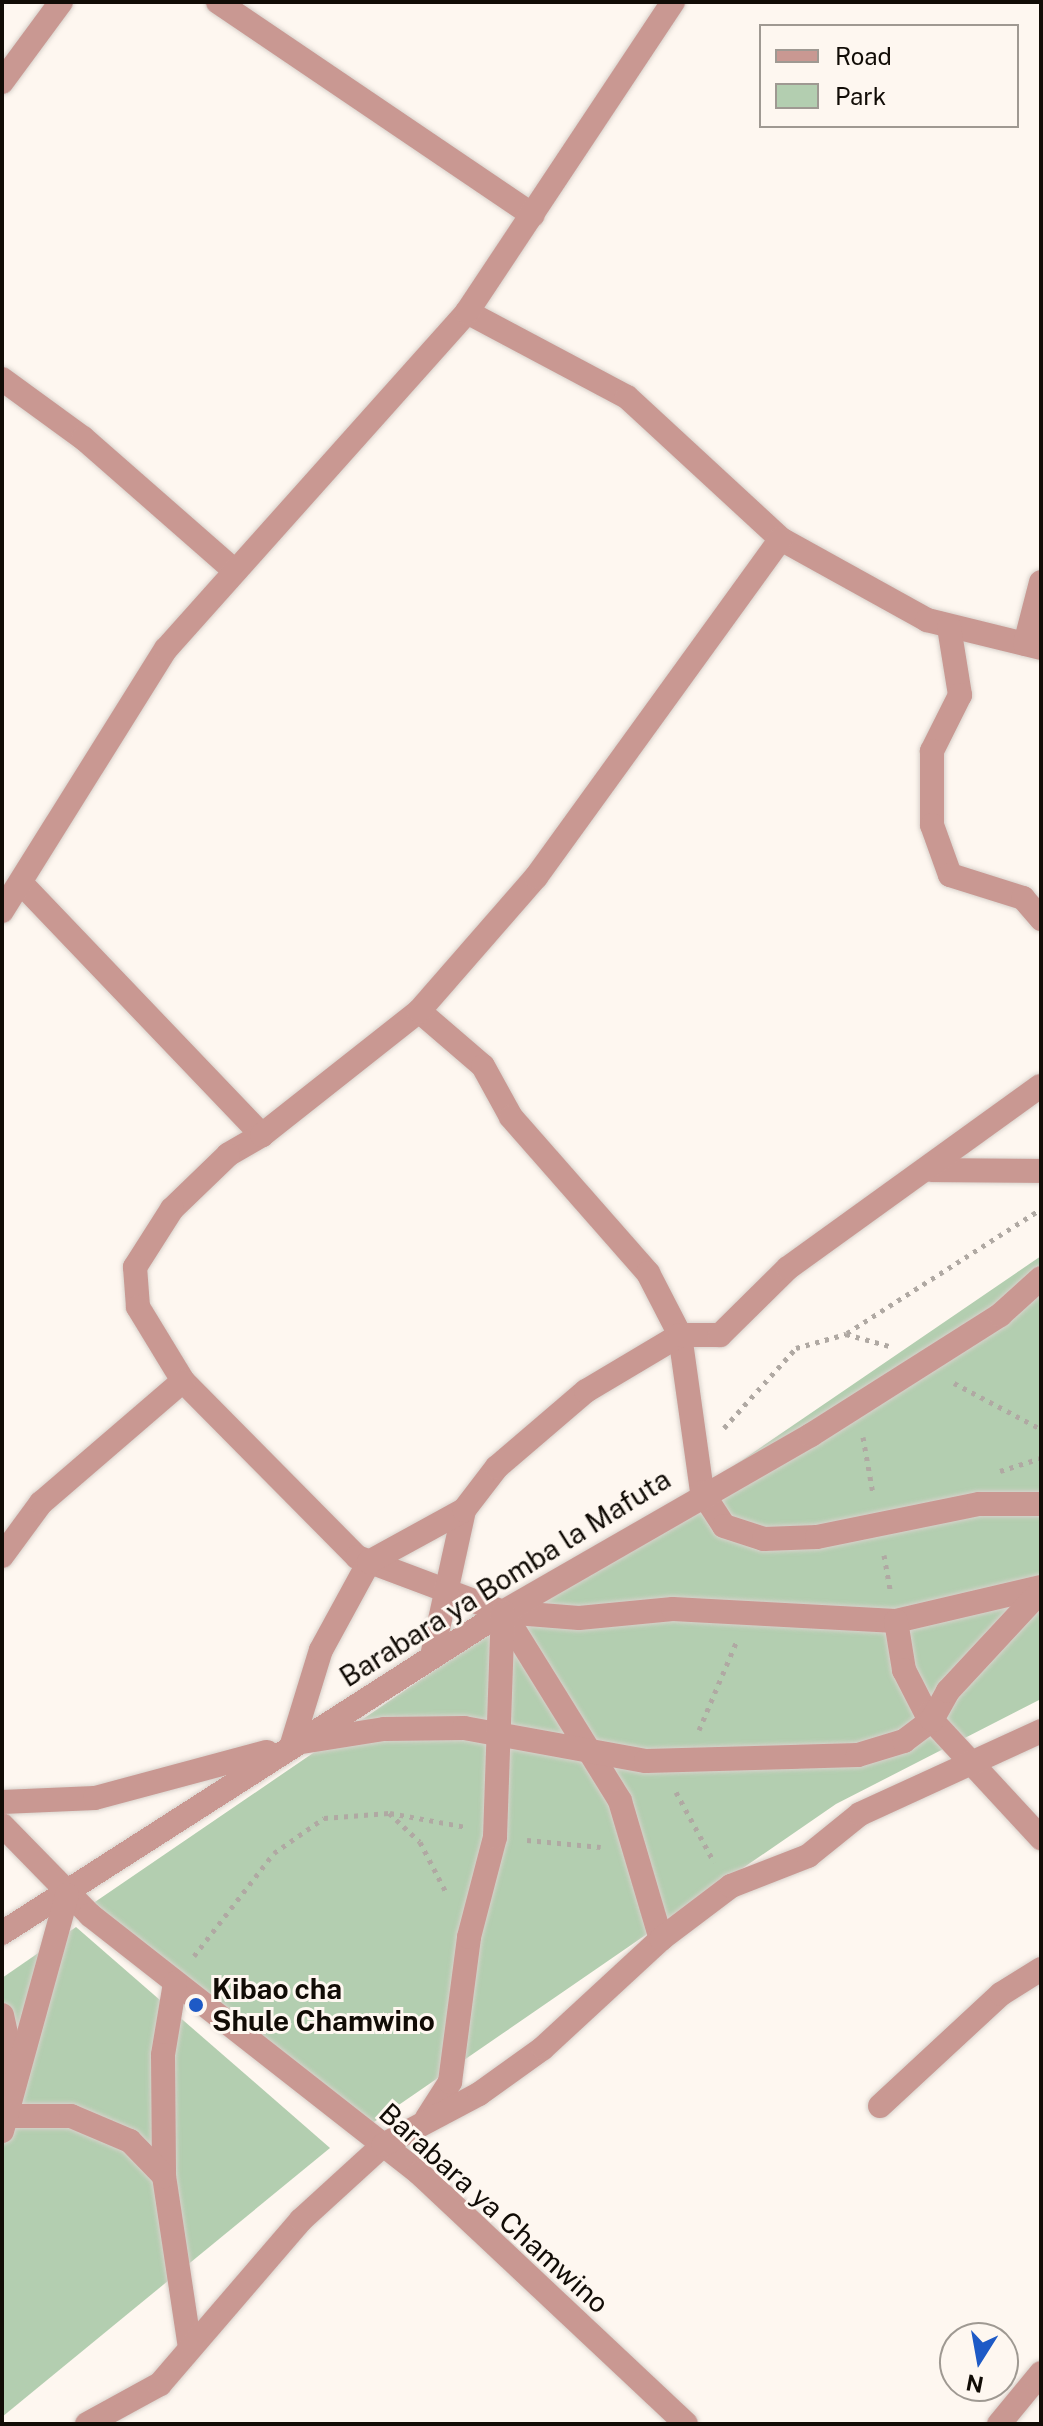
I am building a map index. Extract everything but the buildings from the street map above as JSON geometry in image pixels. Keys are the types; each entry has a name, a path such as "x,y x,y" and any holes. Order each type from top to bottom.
{"street":[{"path":"2,82 61,2"},
{"path":"218,2 533,215"},
{"path":"2,911 166,649 467,312 492,266 533,215 673,2"},
{"path":"467,312 627,397 781,539 949,627 1033,646 1041,582"},
{"path":"2,379 83,438 235,571"},
{"path":"781,539 536,877 419,1011 262,1135 228,1155 172,1209 135,1267 138,1307 183,1381 369,1562 503,1612 749,1614 896,1621 1041,1589"},
{"path":"949,627 960,695 932,751 932,825 950,875 1023,898 1041,919"},
{"path":"21,883 262,1135"},
{"path":"419,1011 483,1066 511,1117 648,1273 680,1335 702,1492 724,1526 764,1539 817,1537 979,1504 1041,1504"},
{"path":"292,1744 321,1650 369,1562 464,1510 497,1467 586,1391 680,1335 720,1335 788,1268 932,1170 1040,1086"},
{"path":"932,1170 1041,1171"},
{"name":"Barabara ya Bomba la Mafuta","path":"2,1933 67,1895 292,1744 503,1612 702,1492 811,1435 1000,1315 1041,1278"},
{"path":"2,1556 41,1503 183,1381"},
{"path":"432,1656 449,1593 464,1510"},
{"path":"2,1802 95,1798 292,1744 384,1729 502,1734 593,1754 686,1759 858,1755 904,1741 932,1720 948,1691 1041,1589"},
{"path":"427,2120 450,2082 469,1937 495,1837 502,1734 503,1612"},
{"path":"503,1612 620,1801 661,1939"},
{"path":"896,1621 904,1670 932,1720 1041,1838"},
{"path":"87,2424 160,2384 301,2220 383,2145 479,2094 543,2048 661,1939 731,1886 808,1856 860,1814 973,1766 1041,1731"},
{"name":"Barabara ya Chamwino","path":"2,1825 67,1895 383,2145 686,2424"},
{"path":"67,1895 5,2124 71,2116 130,2141 164,2176"},
{"path":"880,2106 1001,1994 1041,1969"},
{"path":"175,1983 163,2055 164,2176 190,2347"},
{"path":"2,2015 16,2085"},
{"path":"999,2424 1041,2373"}],"path":[{"path":"846,1334 1041,1209"},
{"path":"731,1886 675,1795 686,1759 749,1614"},
{"path":"175,1983 274,1853 324,1818 389,1813 420,1842 469,1937"}],"green space":[{"path":"1041,1256 1041,1699 836,1804 358,2133 92,1904"},
{"path":"76,1927 330,2148 2,2417 2,1978"}],"place":[{"name":"Kibao cha Shule Chamwino","path":"196,2005"}]}
